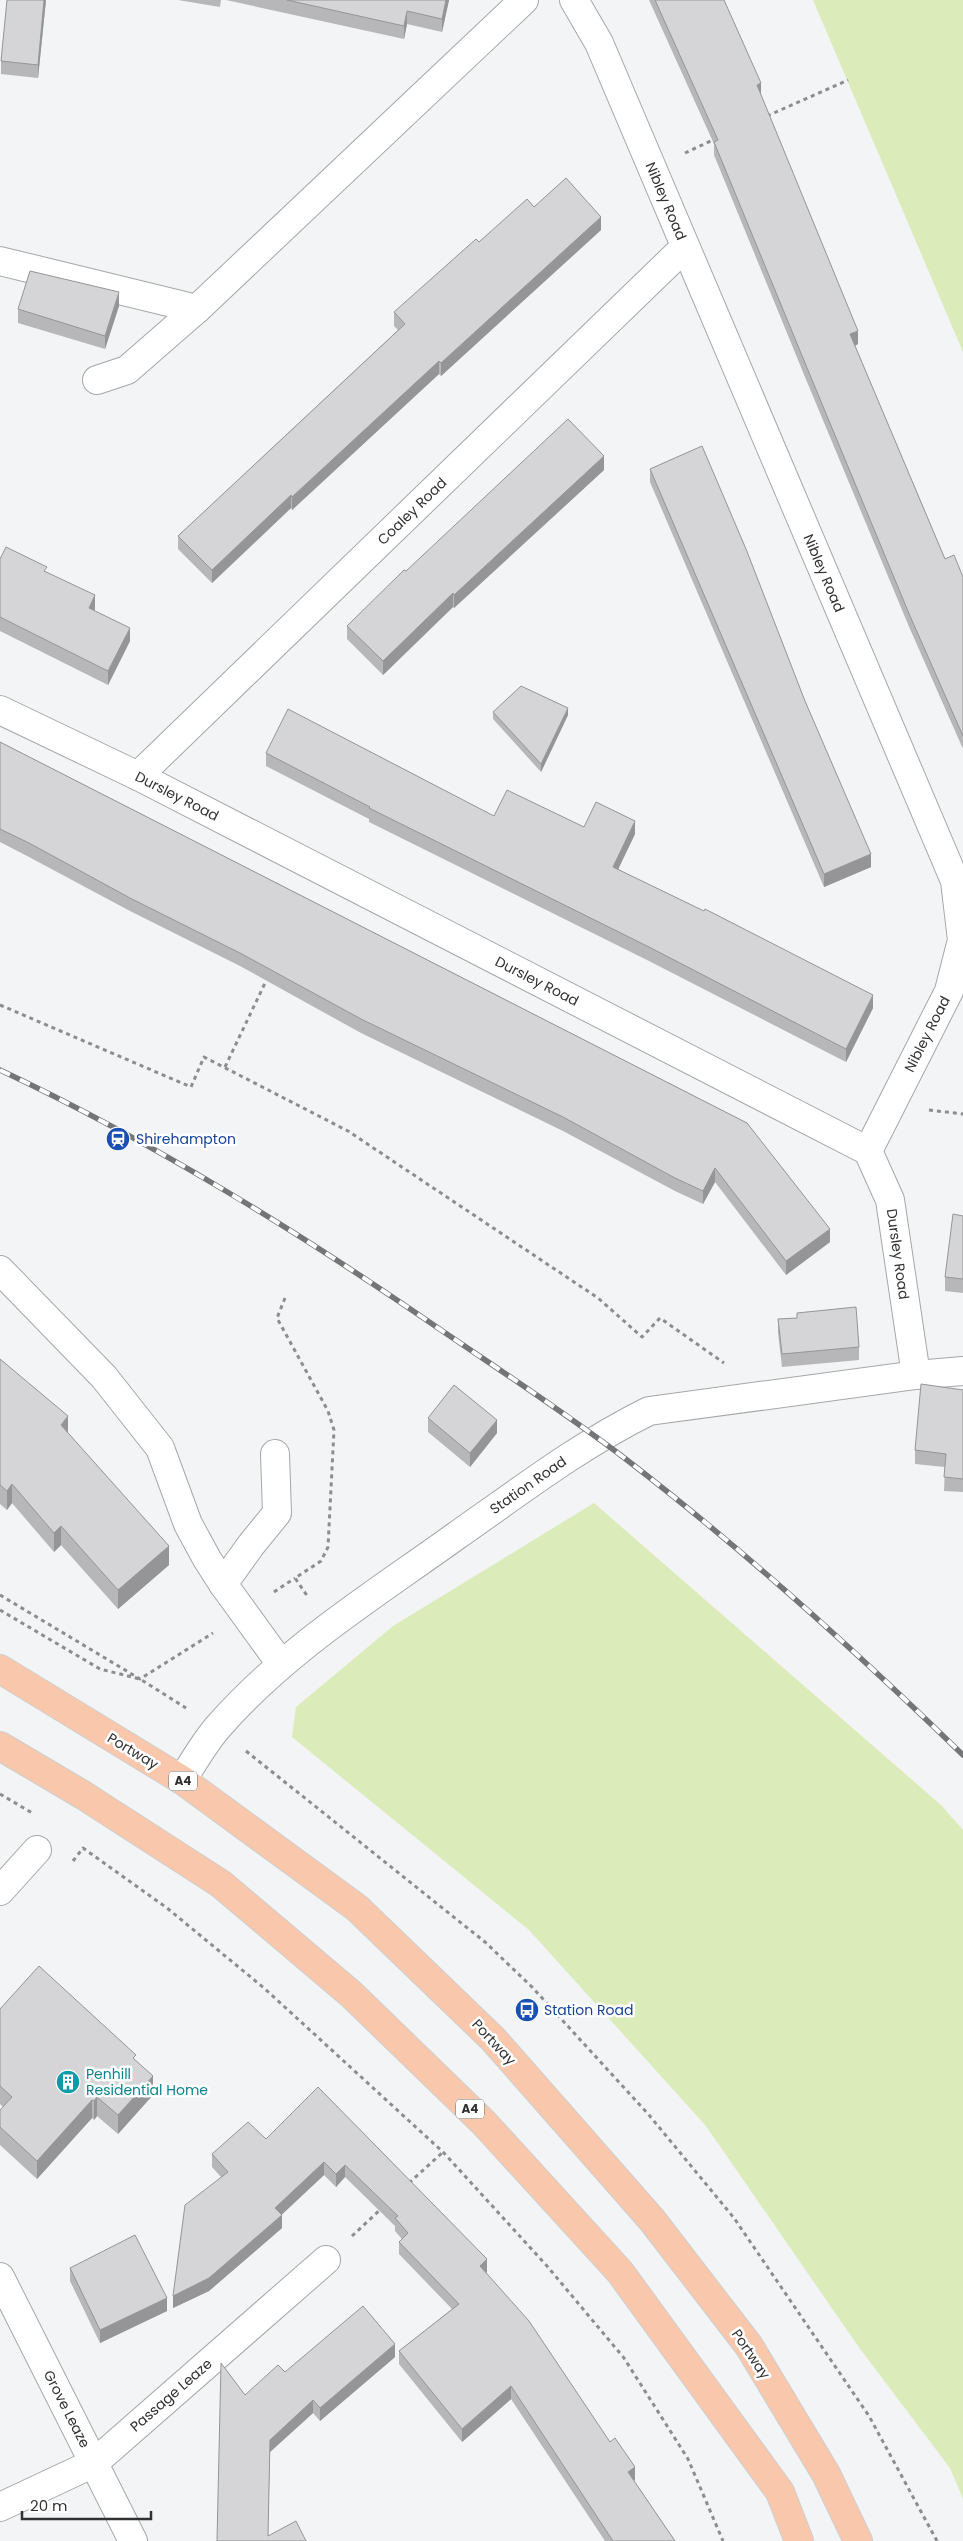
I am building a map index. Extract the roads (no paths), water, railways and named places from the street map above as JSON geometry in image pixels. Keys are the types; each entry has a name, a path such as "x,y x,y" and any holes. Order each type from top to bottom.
{"highway":[{"name":"Portway","path":"0,1669 182,1780 357,1908 493,2039 652,2220 749,2346 826,2474 858,2541"},
{"name":"A4","path":"0,1746 82,1795 221,1884 351,1994 484,2123 620,2272 780,2492 800,2541"}],"street":[{"path":"97,380 127,370 196,309 524,0"},
{"name":"Nibley Road","path":"574,0 599,43 955,881 962,940 949,991 868,1151"},
{"name":"Coaley Road","path":"138,776 685,246"},
{"path":"0,261 196,309"},
{"name":"Dursley Road","path":"0,710 138,776 868,1151 890,1200 916,1375"},
{"path":"0,1270 104,1376 160,1448 188,1524 223,1584 282,1664"},
{"name":"Station Road","path":"182,1780 216,1728 282,1664 336,1622 566,1458 611,1429 649,1410 916,1375 963,1371"},
{"path":"223,1584 277,1513 275,1454"},
{"path":"0,1891 37,1850"},
{"name":"Passage Leaze","path":"0,2507 94,2463 326,2260"},
{"name":"Grove Leaze","path":"0,2277 133,2541"}],"railway":[{"path":"0,1070 114,1128 226,1191 280,1224 388,1294 581,1426 627,1460 757,1566 841,1640 963,1755"}],"place":[{"name":"Shirehampton","path":"118,1139"},
{"name":"Station Road","path":"527,2010"},
{"name":"Penhill Residential Home","path":"68,2082"}]}
